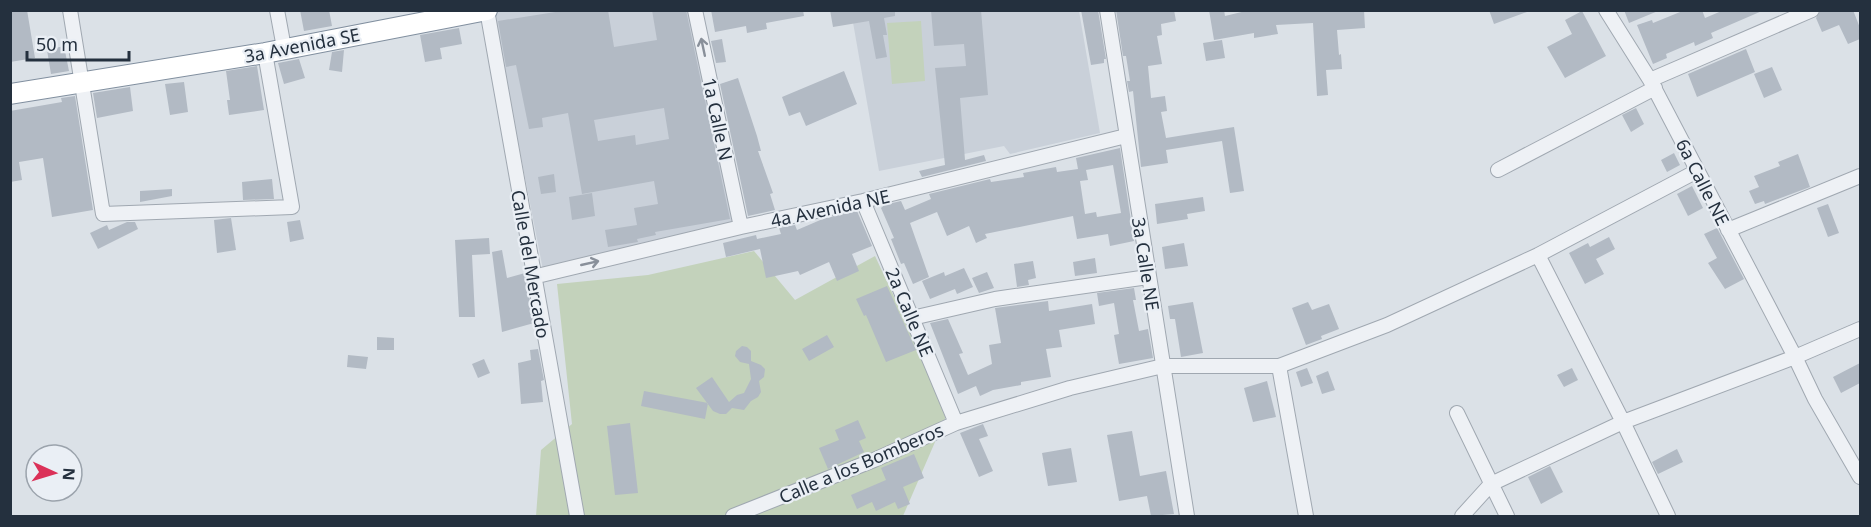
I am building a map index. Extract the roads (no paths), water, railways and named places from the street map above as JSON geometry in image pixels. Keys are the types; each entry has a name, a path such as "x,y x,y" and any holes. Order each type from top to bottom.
{"highway":[{"name":"3a Avenida SE","path":"10,94 274,50 487,10"}],"street":[{"path":"70,10 103,214 292,207 274,50 277,10"},
{"name":"Calle del Mercado","path":"487,10 577,516"},
{"name":"1a Calle N","path":"695,10 741,227"},
{"name":"3a Calle NE","path":"1107,10 1186,516"},
{"name":"6a Calle NE","path":"1605,10 1652,84 1815,399 1860,477"},
{"path":"1498,170 1652,84 1812,10"},
{"name":"4a Avenida NE","path":"533,277 741,227 863,201 1126,136"},
{"path":"1306,516 1279,366 1387,325 1538,255 1697,171"},
{"path":"1728,230 1860,176"},
{"name":"2a Calle NE","path":"863,201 956,423"},
{"path":"1538,255 1668,516"},
{"path":"912,318 995,299 1148,277"},
{"path":"1462,516 1491,484 1623,422 1795,357 1860,329"},
{"name":"Calle a los Bomberos","path":"733,516 874,460 956,423 1070,388 1162,366 1279,366"},
{"path":"1457,413 1507,516"}]}
